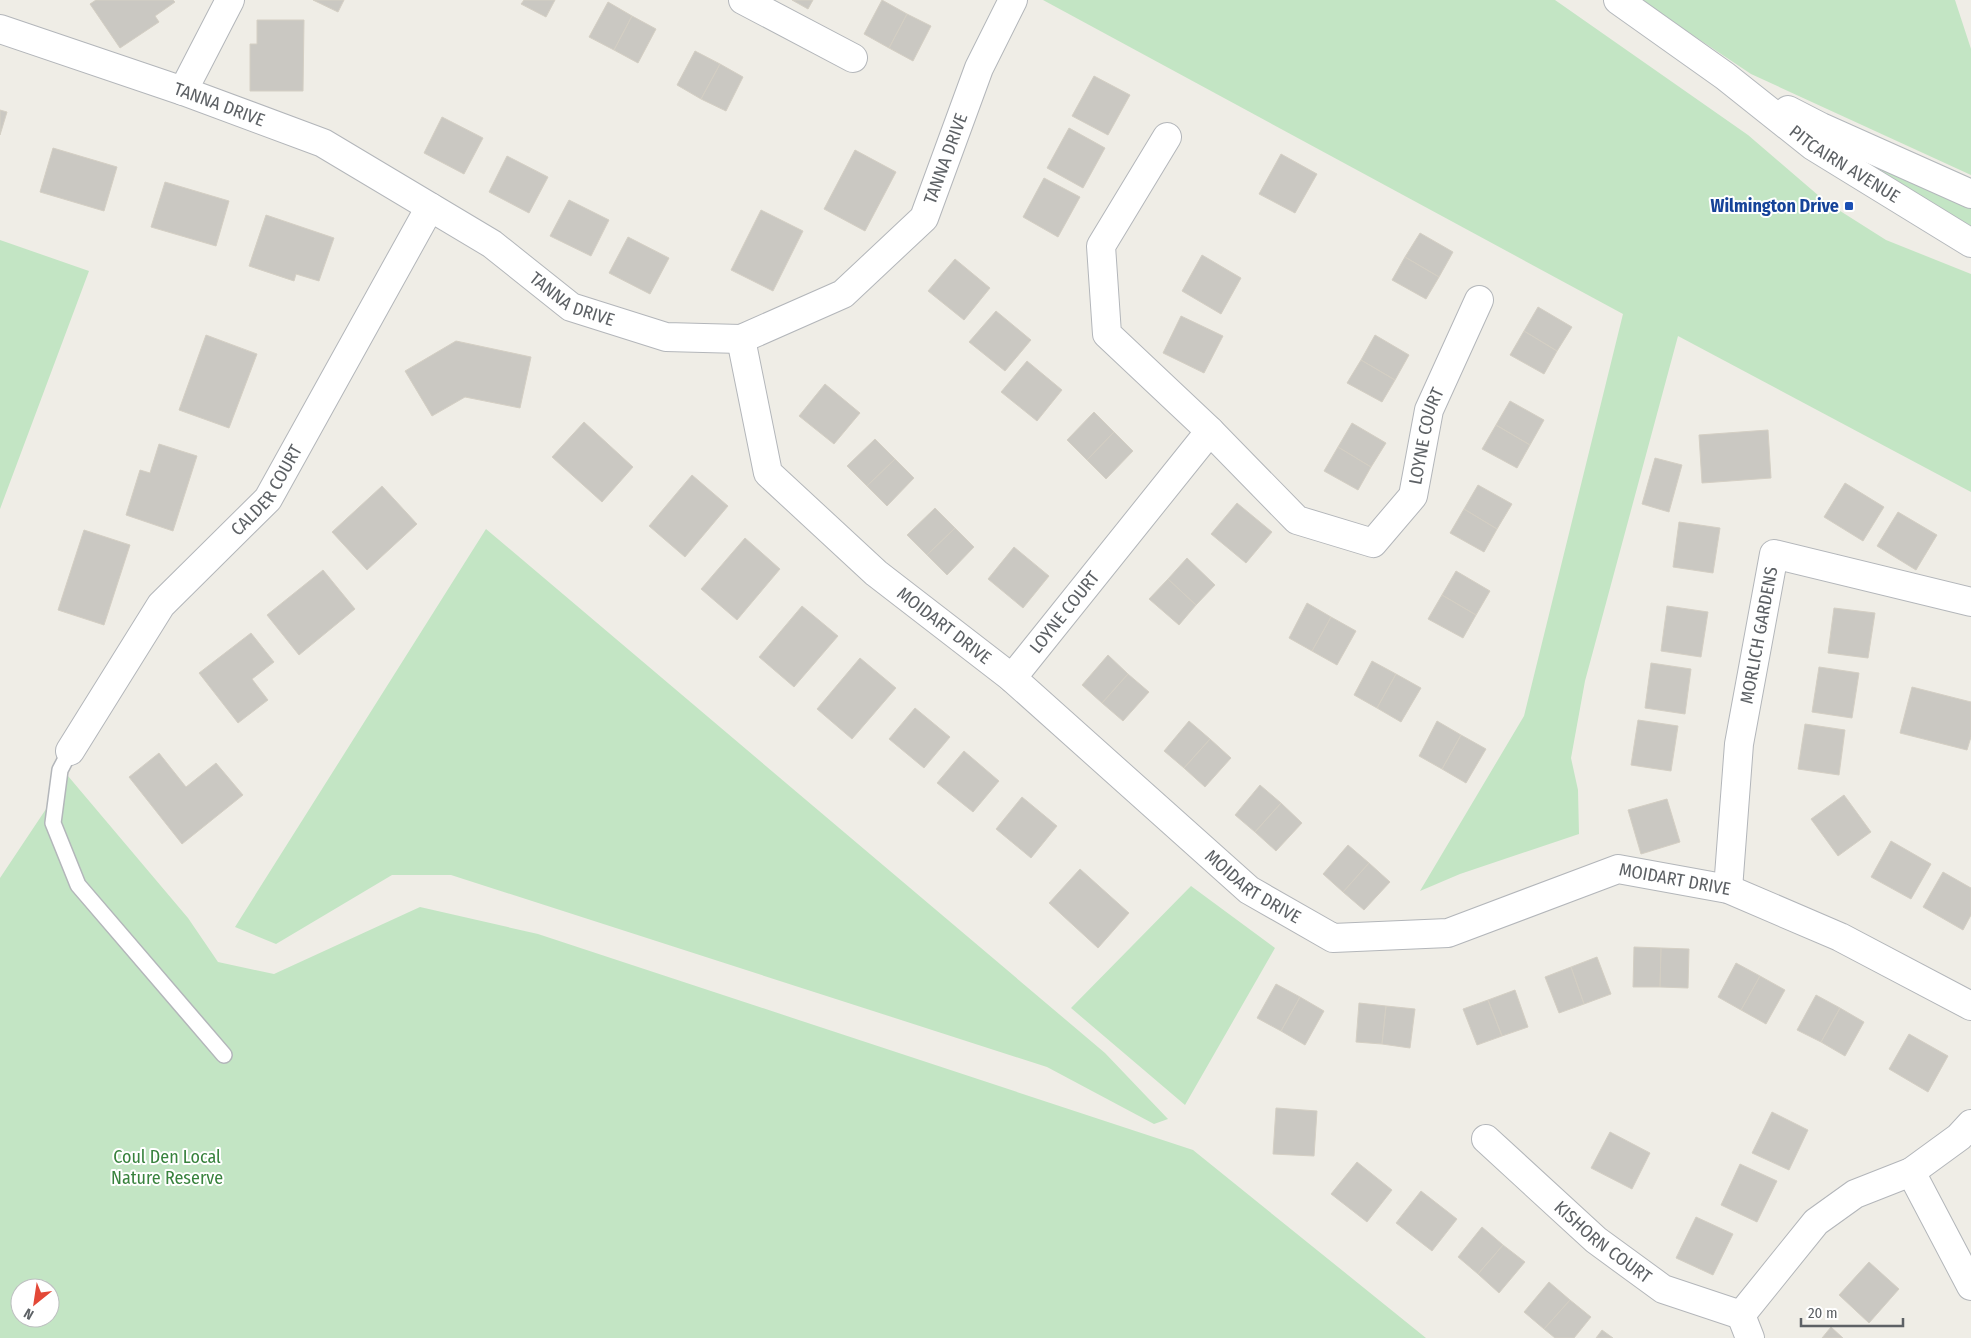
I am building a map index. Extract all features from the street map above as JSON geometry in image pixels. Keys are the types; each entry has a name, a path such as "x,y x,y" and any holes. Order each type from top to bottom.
{"street":[{"path":"183,91 230,0"},
{"path":"744,0 853,58"},
{"name":"TANNA DRIVE","path":"0,29 183,91 323,143 492,244 570,307 666,337 741,339 843,294 924,218 980,68 1013,0"},
{"name":"PITCAIRN AVENUE","path":"1618,0 1725,76 1813,146 1971,243"},
{"name":"PITCAIRN AVENUE","path":"1725,76 1822,128 1971,194"},
{"name":"LOYNE COURT","path":"1167,137 1101,246 1107,334 1210,430 1297,520 1373,543 1413,496 1428,410 1479,300"},
{"name":"CALDER COURT","path":"70,751 161,605 268,499 430,207"},
{"name":"MOIDART DRIVE","path":"741,339 768,472 876,573 1012,678 1249,890 1333,938 1448,933 1618,869 1728,889 1840,937 1971,1006"},
{"name":"LOYNE COURT","path":"1012,678 1210,430"},
{"name":"MORLICH GARDENS","path":"1728,889 1739,744 1774,554 1971,602"},
{"name":"KISHORN COURT","path":"1486,1139 1596,1240 1662,1289 1745,1326 1816,1222 1855,1194 1911,1172 1959,1137 1971,1124"},
{"path":"1911,1172 1971,1286"}],"lane":[{"path":"70,751 60,770 52,823 78,885 224,1055"}],"green space":[{"path":"1043,0 1555,0 1748,135 1826,202 1886,240 1971,274 1971,492 1678,336 1585,681 1571,758 1578,790 1579,834 1460,874 1420,891 1524,716 1623,314"},
{"path":"1640,0 1955,0 1971,49 1971,175 1751,74"},
{"path":"1828,145 1971,203 1971,233"},
{"path":"0,240 89,271 0,509"},
{"path":"486,529 1105,1053 1168,1119 1154,1124 1047,1067 451,875 392,875 276,944 235,927"},
{"name":"Coul Den Local Nature Reserve","path":"68,776 188,918 218,962 274,974 420,907 538,934 1193,1150 1426,1338 0,1338 0,878"},
{"path":"1191,886 1275,948 1185,1105 1071,1008"}],"building":[{"path":"96,0 173,0 175,2 155,16 159,22 120,48 90,4"},
{"path":"313,0 344,0 338,12"},
{"path":"524,0 555,0 546,17 521,4"},
{"path":"792,0 813,0 808,9"},
{"path":"882,0 907,14 889,48 864,34"},
{"path":"608,2 632,16 614,50 589,37"},
{"path":"907,14 931,26 913,61 889,48"},
{"path":"632,16 656,29 638,63 614,50"},
{"path":"257,20 304,20 303,91 250,91 250,44 257,44"},
{"path":"695,51 720,64 701,99 677,85"},
{"path":"720,64 743,77 726,111 701,99"},
{"path":"1094,76 1130,95 1108,135 1072,116"},
{"path":"0,110 7,112 0,135"},
{"path":"442,117 483,138 464,174 424,153"},
{"path":"1069,128 1105,148 1083,188 1047,168"},
{"path":"53,148 117,167 104,211 40,192"},
{"path":"855,150 896,172 865,231 824,209"},
{"path":"1281,154 1317,174 1295,213 1259,194"},
{"path":"507,156 548,177 529,213 489,192"},
{"path":"1044,178 1080,197 1058,237 1023,217"},
{"path":"165,182 229,201 216,246 151,227"},
{"path":"569,200 609,220 591,256 550,236"},
{"path":"761,210 803,231 773,291 731,270"},
{"path":"266,215 334,238 319,281 296,274 294,281 249,266"},
{"path":"1420,233 1453,252 1439,277 1405,257"},
{"path":"628,237 669,258 650,294 609,273"},
{"path":"1202,255 1241,278 1221,314 1182,291"},
{"path":"1405,257 1439,277 1426,299 1392,280"},
{"path":"955,259 990,288 964,320 928,291"},
{"path":"1538,307 1572,327 1557,351 1524,331"},
{"path":"996,311 1031,340 1005,371 969,342"},
{"path":"1181,316 1223,336 1204,373 1163,353"},
{"path":"1524,331 1557,351 1544,374 1510,355"},
{"path":"206,335 257,354 229,428 179,410"},
{"path":"1375,335 1409,355 1395,380 1361,360"},
{"path":"456,341 531,357 520,408 465,397 432,416 405,371"},
{"path":"1361,360 1395,380 1382,402 1347,383"},
{"path":"1027,361 1062,390 1037,421 1001,392"},
{"path":"825,384 860,413 834,444 799,416"},
{"path":"1510,401 1544,420 1530,445 1496,425"},
{"path":"1094,412 1114,432 1087,460 1067,440"},
{"path":"584,422 633,467 602,502 552,457"},
{"path":"1352,423 1386,443 1371,467 1338,447"},
{"path":"1496,425 1530,445 1517,468 1482,449"},
{"path":"1768,430 1771,478 1702,483 1699,435"},
{"path":"1114,432 1133,451 1106,479 1087,460"},
{"path":"875,439 895,459 867,486 847,466"},
{"path":"159,444 197,456 173,531 126,515 140,470 150,473"},
{"path":"1338,447 1371,467 1358,490 1324,471"},
{"path":"1655,458 1682,465 1669,512 1642,504"},
{"path":"895,459 914,478 887,506 867,486"},
{"path":"692,475 728,506 685,557 649,526"},
{"path":"1845,483 1884,507 1863,541 1824,517"},
{"path":"1478,485 1512,504 1497,529 1464,509"},
{"path":"382,486 417,524 367,570 332,532"},
{"path":"1237,503 1272,532 1246,563 1211,534"},
{"path":"935,508 955,528 927,555 907,535"},
{"path":"1464,509 1497,529 1484,552 1450,533"},
{"path":"1898,512 1937,535 1916,570 1877,546"},
{"path":"1679,522 1720,528 1713,573 1673,567"},
{"path":"955,528 974,547 947,575 927,555"},
{"path":"84,530 130,545 104,625 58,610"},
{"path":"745,538 780,569 737,620 701,589"},
{"path":"1014,547 1049,576 1023,608 988,579"},
{"path":"1187,558 1215,585 1196,605 1168,579"},
{"path":"323,570 355,609 299,655 267,615"},
{"path":"1456,571 1490,591 1476,615 1442,595"},
{"path":"1168,579 1196,605 1179,625 1149,599"},
{"path":"1442,595 1476,615 1463,638 1428,619"},
{"path":"1307,603 1331,617 1312,651 1289,638"},
{"path":"802,606 838,636 794,687 759,657"},
{"path":"1667,606 1708,612 1701,657 1661,651"},
{"path":"1834,608 1875,613 1868,658 1828,653"},
{"path":"1331,617 1356,631 1337,665 1312,651"},
{"path":"251,633 274,662 252,679 268,700 238,723 199,673"},
{"path":"1108,655 1128,674 1102,703 1082,685"},
{"path":"860,658 896,688 852,739 817,709"},
{"path":"1372,661 1396,674 1377,708 1354,695"},
{"path":"1651,663 1691,669 1685,714 1645,708"},
{"path":"1819,667 1859,673 1852,718 1812,712"},
{"path":"1128,674 1149,692 1123,721 1102,703"},
{"path":"1396,674 1421,688 1401,722 1377,708"},
{"path":"1912,687 1971,702 1971,737 1967,750 1900,733"},
{"path":"915,708 950,737 924,768 889,739"},
{"path":"1638,720 1678,726 1671,771 1631,765"},
{"path":"1189,721 1210,739 1184,768 1164,751"},
{"path":"1437,721 1461,735 1442,769 1419,756"},
{"path":"1805,724 1845,730 1839,775 1798,769"},
{"path":"1461,735 1486,749 1466,783 1442,769"},
{"path":"1210,739 1231,758 1205,787 1184,768"},
{"path":"964,751 999,781 973,812 937,783"},
{"path":"159,753 186,787 216,763 243,795 182,844 129,777"},
{"path":"1260,785 1281,803 1255,832 1235,815"},
{"path":"1844,795 1871,832 1838,856 1811,819"},
{"path":"1022,797 1057,826 1031,858 996,829"},
{"path":"1667,799 1680,842 1641,854 1628,810"},
{"path":"1281,803 1302,823 1276,851 1255,832"},
{"path":"1891,841 1931,864 1911,899 1871,877"},
{"path":"1348,845 1369,863 1343,892 1323,874"},
{"path":"1369,863 1390,882 1364,910 1343,892"},
{"path":"1080,869 1129,913 1098,948 1049,903"},
{"path":"1943,872 1971,888 1971,915 1963,930 1923,907"},
{"path":"1634,947 1661,948 1660,987 1633,987"},
{"path":"1661,948 1689,949 1688,988 1660,987"},
{"path":"1597,957 1611,994 1584,1004 1571,967"},
{"path":"1736,963 1760,976 1741,1010 1718,997"},
{"path":"1571,967 1584,1004 1559,1013 1545,977"},
{"path":"1760,976 1785,990 1766,1024 1741,1010"},
{"path":"1276,984 1300,997 1281,1031 1257,1018"},
{"path":"1515,990 1528,1027 1502,1036 1488,1000"},
{"path":"1816,995 1840,1008 1821,1042 1797,1030"},
{"path":"1300,997 1324,1011 1305,1045 1281,1031"},
{"path":"1488,1000 1502,1036 1477,1045 1463,1009"},
{"path":"1359,1003 1386,1006 1382,1044 1356,1042"},
{"path":"1386,1006 1415,1009 1410,1048 1382,1044"},
{"path":"1840,1008 1864,1022 1845,1056 1821,1042"},
{"path":"1909,1034 1948,1056 1928,1092 1889,1069"},
{"path":"1276,1108 1317,1111 1314,1156 1273,1154"},
{"path":"1772,1112 1808,1130 1789,1170 1752,1153"},
{"path":"1610,1132 1650,1153 1632,1189 1591,1168"},
{"path":"1357,1162 1392,1190 1367,1222 1331,1194"},
{"path":"1740,1164 1777,1181 1757,1222 1721,1205"},
{"path":"1421,1191 1457,1219 1432,1251 1396,1223"},
{"path":"1696,1217 1733,1234 1713,1275 1676,1258"},
{"path":"1482,1227 1503,1245 1478,1274 1458,1257"},
{"path":"1503,1245 1525,1262 1499,1293 1478,1274"},
{"path":"1869,1262 1899,1289 1869,1323 1839,1295"},
{"path":"1549,1282 1570,1300 1544,1329 1524,1312"},
{"path":"1570,1300 1591,1317 1574,1338 1555,1338 1544,1329"},
{"path":"1831,1327 1843,1338 1822,1338"},
{"path":"1602,1330 1613,1338 1596,1338"}],"place":[{"name":"Wilmington Drive","path":"1849,206"}]}
